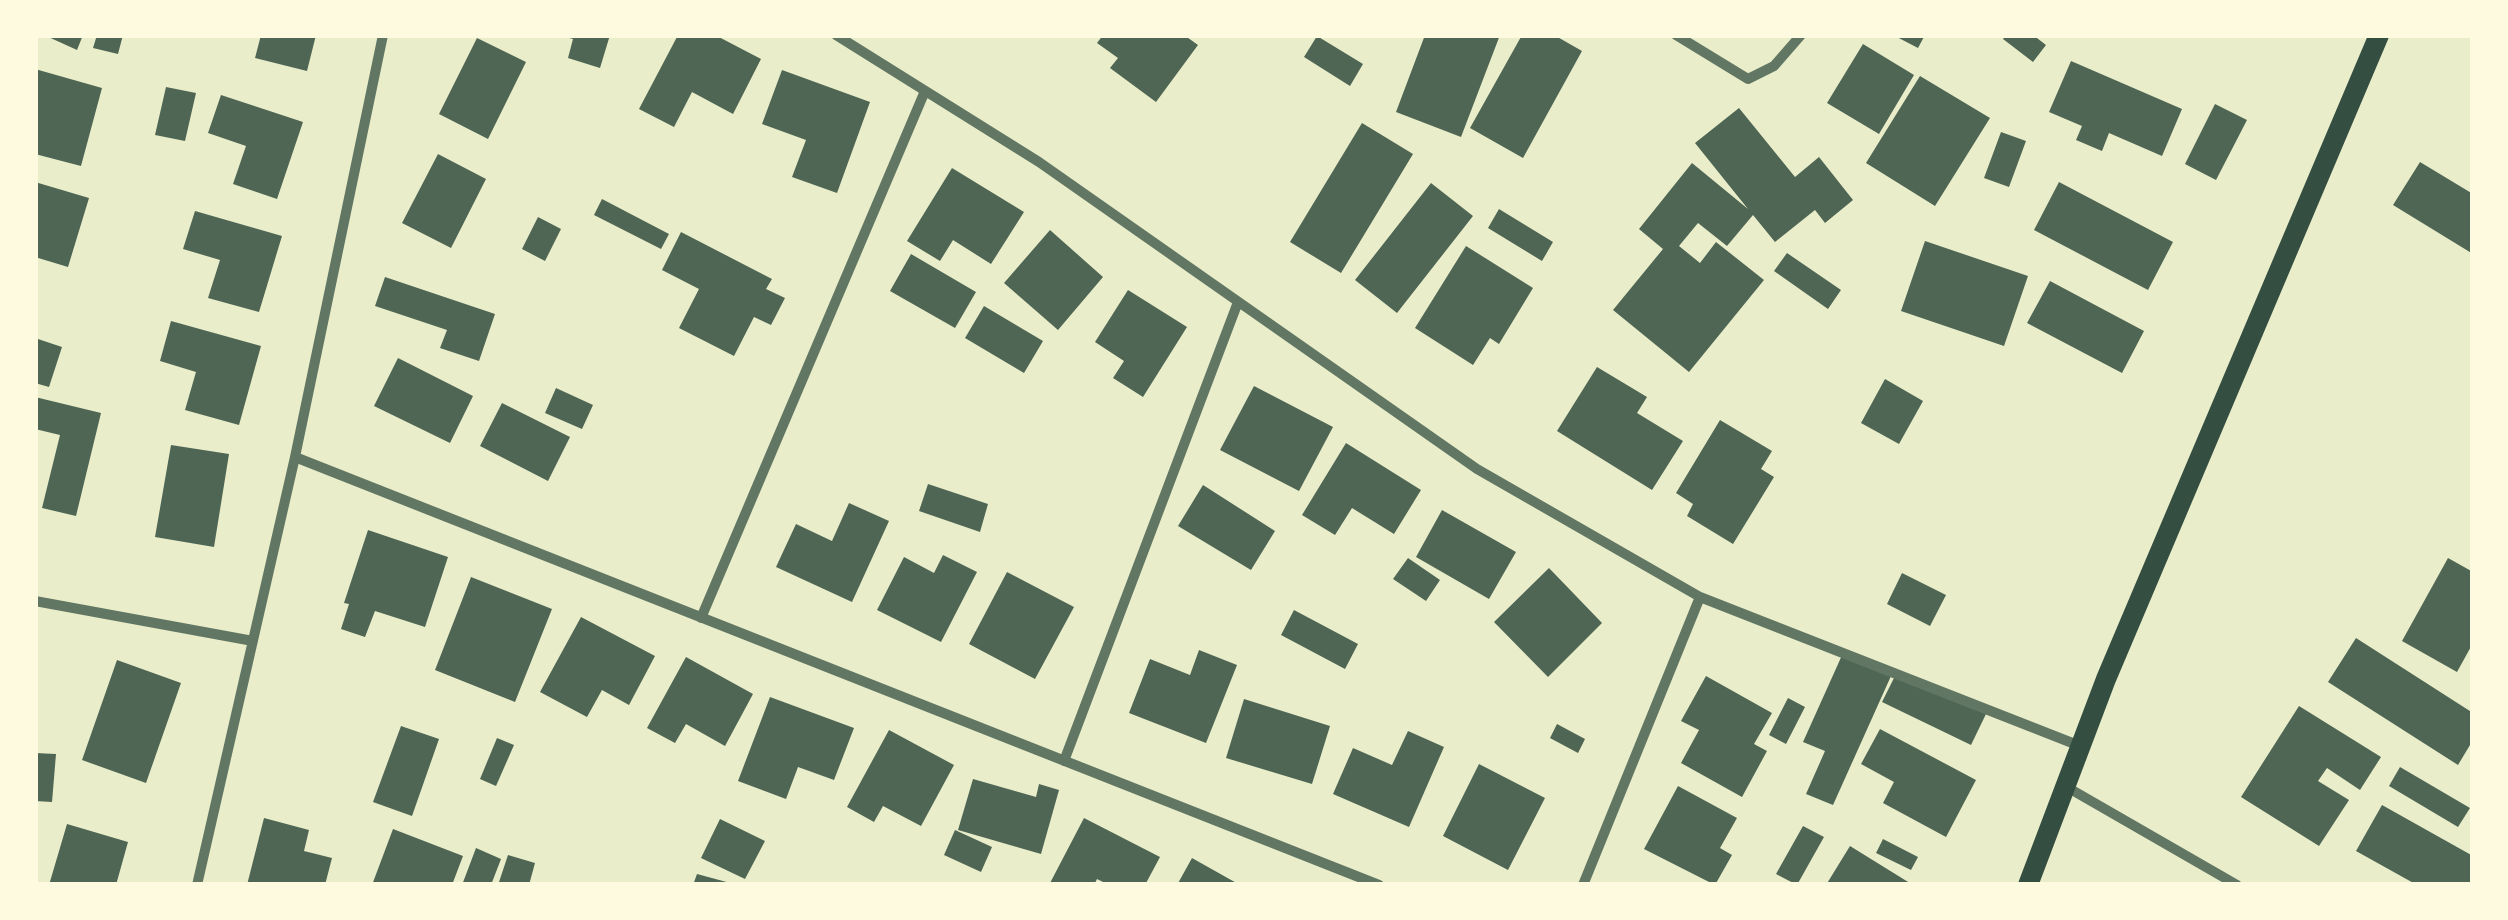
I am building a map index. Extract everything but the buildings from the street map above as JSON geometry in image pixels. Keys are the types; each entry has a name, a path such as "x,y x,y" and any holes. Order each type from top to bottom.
{"main road":[{"path":"2028,885 2106,679 2378,35"}],"street":[{"path":"197,885 294,457 383,35"},
{"path":"836,35 1039,162 1476,469 1700,597 2080,746"},
{"path":"1676,35 1748,78 1774,66 1801,35"},
{"path":"701,618 925,91"},
{"path":"1064,761 1238,302"},
{"path":"294,457 1379,885"},
{"path":"1583,885 1700,597"},
{"path":"35,602 253,641"},
{"path":"2065,786 2237,885"}]}
